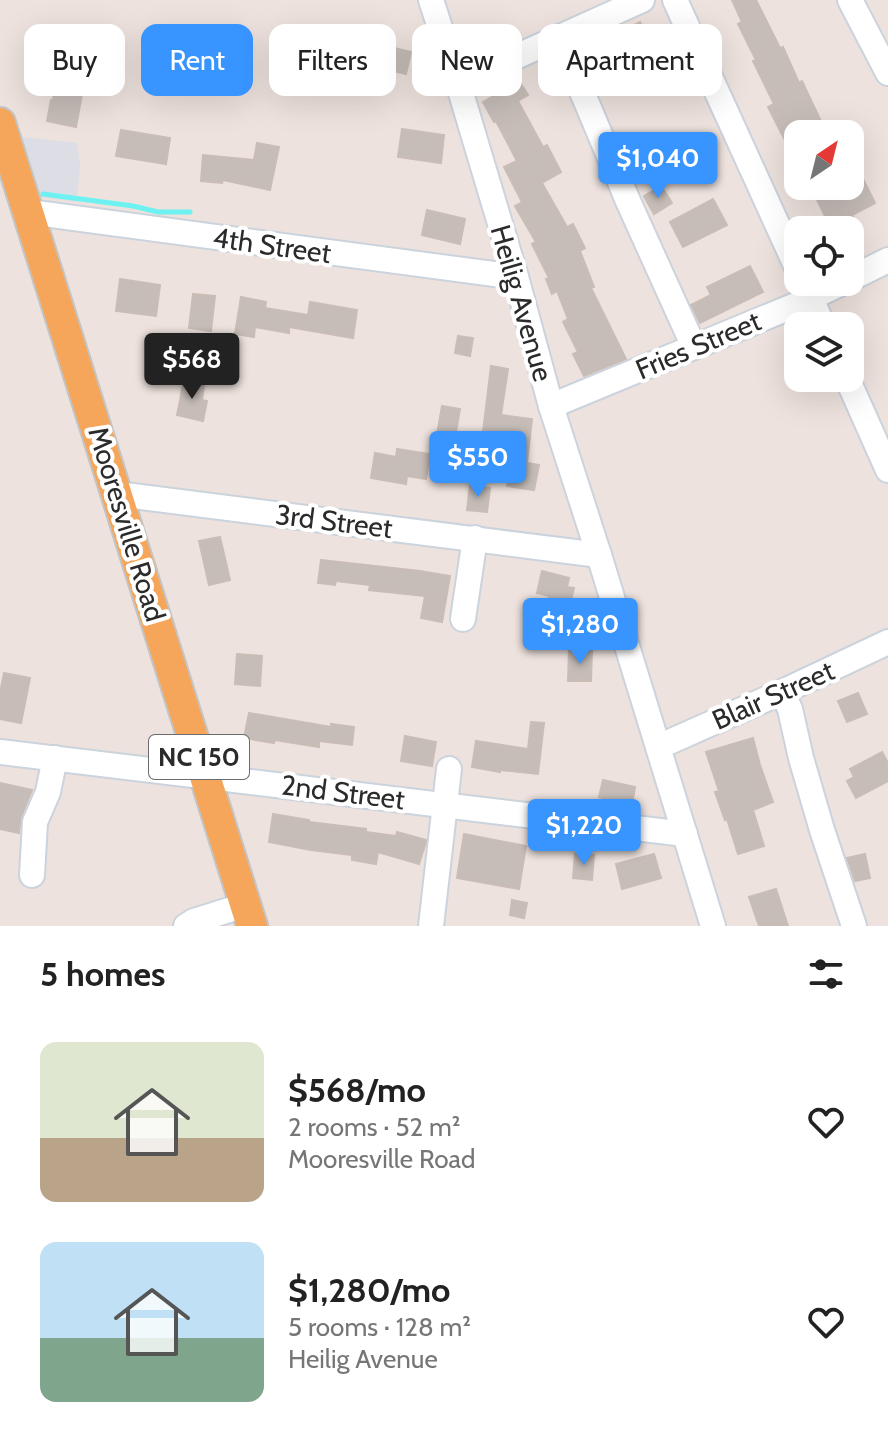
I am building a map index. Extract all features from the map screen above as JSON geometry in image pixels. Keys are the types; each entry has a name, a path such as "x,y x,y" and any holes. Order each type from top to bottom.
{"main road":[{"name":"Mooresville Road","path":"0,123 249,915"}],"street":[{"name":"Heilig Avenue","path":"431,0 439,24"},
{"path":"588,24 642,0"},
{"path":"675,0 784,239"},
{"path":"850,0 888,73"},
{"name":"Heilig Avenue","path":"462,96 551,406 713,926"},
{"path":"584,96 694,347"},
{"name":"4th Street","path":"29,212 516,277"},
{"path":"864,272 888,260"},
{"name":"Fries Street","path":"551,406 694,347 795,296"},
{"path":"853,392 888,470"},
{"name":"3rd Street","path":"117,494 599,555"},
{"path":"463,619 475,538"},
{"name":"Blair Street","path":"658,747 888,642"},
{"path":"782,692 790,709 822,830 854,926"},
{"name":"2nd Street","path":"0,752 685,834"},
{"path":"32,875 35,822 48,792 55,758"},
{"path":"431,926 449,769"},
{"path":"186,926 194,921 249,915"}],"shaded area":[{"path":"22,137 77,143 80,165 77,202 41,197"}],"building":[{"path":"732,0 756,0 820,120 784,120 784,138 768,107 774,104 738,24 742,22"},
{"path":"396,48 411,52 406,74 396,72"},
{"path":"522,86 528,95 518,101 543,147 547,145 561,172 542,183 567,227 573,224 585,248 580,251 594,287 591,288 626,359 584,376 573,354 578,352 563,322 568,319 557,291 552,294 546,279 549,278 532,244 536,242 515,206 522,202 504,167 517,161 483,102 493,96 522,96"},
{"path":"54,96 82,96 76,127 47,121"},
{"path":"402,129 444,135 441,163 398,157"},
{"path":"121,130 170,138 166,164 116,156"},
{"path":"681,134 691,157 656,172 645,149"},
{"path":"257,143 279,147 270,190 223,180 222,183 201,181 203,155 254,160"},
{"path":"864,181 875,203 852,216 825,216 817,200 864,200"},
{"path":"661,186 672,203 654,214 644,196"},
{"path":"713,199 727,225 683,247 670,222"},
{"path":"427,210 465,219 460,244 422,235"},
{"path":"750,266 763,292 700,323 691,305 711,295 707,287"},
{"path":"120,279 160,285 156,316 116,311"},
{"path":"193,294 215,296 211,331 189,328"},
{"path":"241,297 266,302 265,308 308,315 310,302 357,310 353,338 289,327 289,333 255,327 254,337 235,334"},
{"path":"458,336 473,338 470,356 455,353"},
{"path":"491,366 508,369 501,415 532,419 527,463 539,465 534,490 507,486 514,444 482,440"},
{"path":"184,380 204,385 202,400 207,401 203,421 177,415"},
{"path":"442,406 460,409 454,443 436,440"},
{"path":"397,449 430,454 426,479 407,476 406,484 371,478 375,453 396,457"},
{"path":"470,485 490,488 487,512 467,510"},
{"path":"220,537 230,580 209,585 199,541"},
{"path":"321,560 450,576 442,622 421,618 425,596 369,590 370,585 336,581 335,585 318,583"},
{"path":"542,571 569,578 567,587 574,588 570,604 578,605 573,641 544,637 549,596 537,593"},
{"path":"569,650 592,650 591,681 568,681"},
{"path":"237,654 262,656 260,686 235,684"},
{"path":"4,673 30,678 21,723 0,719"},
{"path":"858,693 867,714 847,722 838,701"},
{"path":"249,713 331,727 331,724 354,727 352,745 319,741 319,747 244,738"},
{"path":"531,722 544,723 538,774 472,767 476,741 528,749"},
{"path":"405,736 436,742 432,766 401,761"},
{"path":"753,738 773,802 753,810 764,846 738,854 715,792 719,791 706,752"},
{"path":"882,752 888,763 888,781 856,798 847,781 854,777 850,769"},
{"path":"603,780 635,787 632,805 599,797"},
{"path":"0,783 32,790 21,817 19,833 0,829"},
{"path":"273,814 366,829 366,832 396,836 397,832 426,842 419,864 378,852 376,864 352,860 352,855 269,842"},
{"path":"464,834 526,846 519,889 457,878"},
{"path":"575,854 594,855 592,880 573,878"},
{"path":"654,854 661,878 622,889 616,864"},
{"path":"865,854 870,878 855,881 847,858"},
{"path":"776,889 788,926 759,926 749,897"},
{"path":"512,900 527,903 524,918 510,915"}],"waterway":[{"path":"43,194 158,212 190,212"}]}
